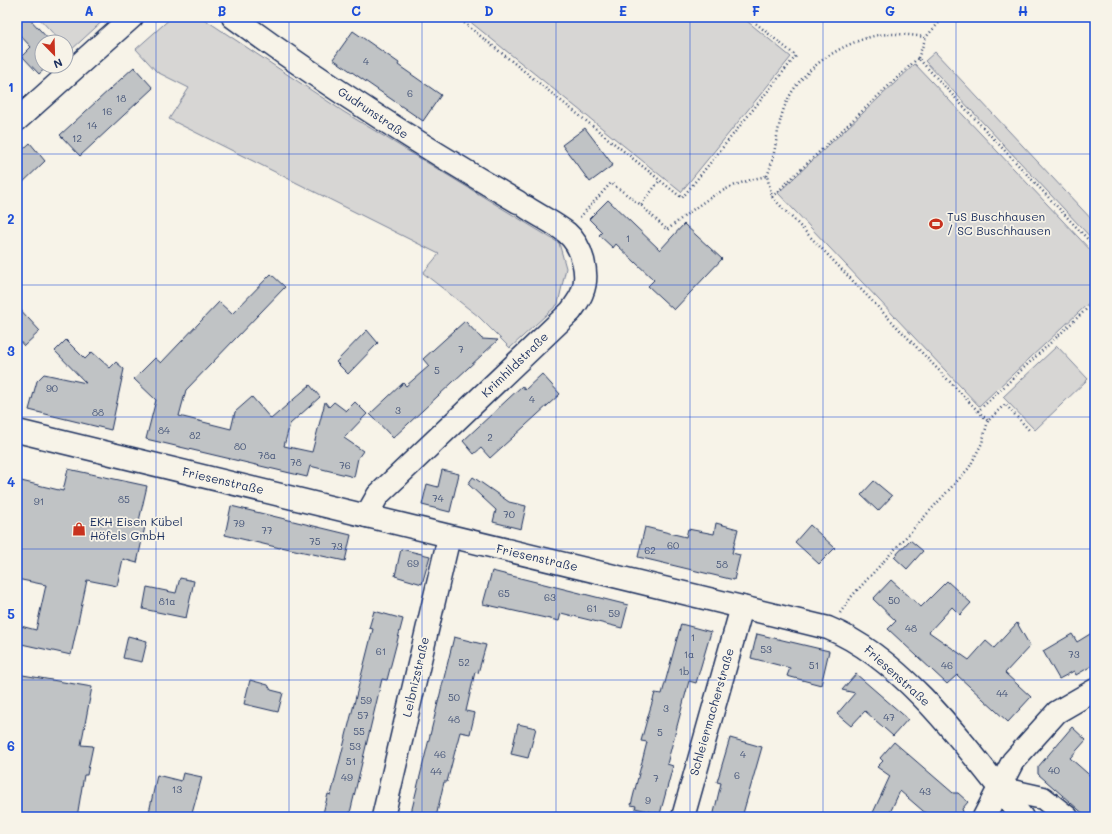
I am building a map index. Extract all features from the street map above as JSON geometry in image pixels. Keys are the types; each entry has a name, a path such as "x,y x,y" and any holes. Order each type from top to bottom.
{"street":[{"path":"17,120 132,17"},
{"name":"Gudrunstraße","path":"233,17 271,45 434,154 522,204"},
{"name":"Krimhildstraße","path":"366,516 378,495 571,311 578,302 583,291 583,260 574,241 567,233 522,204"},
{"name":"Friesenstraße","path":"17,431 828,628 848,636 867,648 904,680 952,730 1022,817"},
{"name":"Leibnizstraße","path":"383,817 449,537"},
{"name":"Schleiermacherstraße","path":"683,817 742,607"},
{"path":"984,817 1013,761 1057,712 1095,690"},
{"path":"998,788 1043,798 1067,817"}],"path":[{"path":"467,17 463,22 682,198 796,56 748,17"},
{"path":"772,197 918,58 926,37 944,17"},
{"path":"926,37 899,34 875,36 850,44 826,58 812,69 801,80 784,109 775,140 772,164 767,176 772,197 988,420"},
{"path":"918,58 1095,247"},
{"path":"567,233 611,183 641,205 667,230 707,198 732,185 767,176"},
{"path":"641,205 660,180"},
{"path":"978,411 1095,301"},
{"path":"828,628 852,596 969,468 982,443 988,420 1005,404 1029,430"}],"shaded area":[{"path":"38,17 107,17 74,47 74,34 54,34"},
{"path":"172,17 201,17 344,112 559,243 566,268 558,304 510,348 478,316 423,273 439,254 169,119 189,88 157,72 136,49"},
{"path":"470,17 742,17 791,57 681,192 468,20"},
{"path":"935,52 1095,223 1095,242 925,61"},
{"name":"TuS Buschhausen / SC Buschhausen","path":"915,64 1095,255 1095,297 979,406 778,193"},
{"path":"1057,346 1088,379 1035,430 1003,397"}],"building":[{"path":"17,17 28,17 44,34 34,34 34,69 22,56 31,47 17,32"},
{"path":"353,31 441,95 423,121 333,59"},
{"path":"134,67 153,88 80,156 60,135"},
{"path":"585,128 613,165 590,182 562,145"},
{"path":"30,143 45,161 17,188 17,155"},
{"path":"608,200 660,250 684,224 722,259 674,310 648,286 654,280 616,244 613,248 599,235 602,232 589,219"},
{"path":"271,274 285,287 186,390 179,416 231,429 235,412 252,397 271,419 310,385 320,397 290,424 284,446 312,452 325,402 329,407 334,402 346,411 355,402 367,414 344,438 363,451 358,458 354,477 310,466 307,477 146,439 156,400 134,379 155,358 161,363 219,302 232,314"},
{"path":"17,306 40,331 24,346 17,338"},
{"path":"465,321 482,339 498,340 393,438 370,414 403,383 406,386 429,366 423,359"},
{"path":"367,330 378,343 348,374 336,362"},
{"path":"66,340 85,359 92,352 110,368 116,362 124,369 111,430 29,410 37,381 44,374 86,383 55,351"},
{"path":"542,374 560,394 490,458 481,448 474,454 463,441 522,386 525,390"},
{"path":"68,469 147,486 139,521 146,522 137,563 123,559 117,586 87,580 71,655 17,643 17,625 36,630 46,585 17,579 17,480 63,491"},
{"path":"442,470 459,474 450,512 422,505 427,484 438,487"},
{"path":"473,477 509,502 526,506 521,529 493,522 496,510 468,484"},
{"path":"874,481 892,496 878,511 861,495"},
{"path":"231,506 351,535 345,561 225,535"},
{"path":"716,523 738,529 732,553 740,555 734,580 638,557 645,527 686,537 688,529 714,534"},
{"path":"810,525 835,548 819,564 795,542"},
{"path":"910,540 923,551 907,569 894,557"},
{"path":"401,549 430,556 422,584 395,576"},
{"path":"492,571 628,605 622,628 561,613 559,621 483,604"},
{"path":"180,578 194,581 186,618 143,609 147,587 176,593"},
{"path":"891,580 921,607 947,581 971,603 960,615 952,607 929,632 969,660 986,641 994,648 1017,623 1030,646 1005,673 1031,697 1008,722 957,675 947,684 888,629 896,621 873,599"},
{"path":"374,611 403,619 387,680 382,679 349,817 322,817 328,794 331,795 373,629 369,628"},
{"path":"681,624 711,632 696,683 689,681 667,764 673,766 660,814 635,808 636,806 631,805 647,742 641,741 655,693 662,694"},
{"path":"1095,631 1095,664 1076,675 1074,671 1059,679 1043,651 1072,634 1077,642"},
{"path":"757,634 829,651 821,685 787,676 790,668 751,658"},
{"path":"128,636 147,641 142,662 123,658"},
{"path":"454,637 486,645 478,673 475,672 466,711 475,713 470,734 460,732 447,782 444,782 436,817 410,817"},
{"path":"17,674 92,687 81,745 93,746 87,775 84,775 77,817 17,817"},
{"path":"856,674 908,719 893,736 865,711 851,726 837,714 855,693 842,690"},
{"path":"250,680 268,685 271,690 283,693 278,712 244,704"},
{"path":"518,724 536,728 528,758 511,754"},
{"path":"1072,727 1086,740 1070,758 1095,780 1095,817 1087,817 1038,774 1038,767"},
{"path":"730,738 762,747 742,817 713,817 721,783 717,782"},
{"path":"894,742 953,793 958,793 968,802 962,809 965,817 930,817 900,791 888,817 871,817 890,776 877,767 883,761 880,758"},
{"path":"183,773 202,777 191,817 148,817 157,775 181,781"}],"place":[{"name":"TuS Buschhausen / SC Buschhausen","path":"936,224"},
{"name":"EKH Eisen Kübel Höfels GmbH","path":"79,529"}]}
